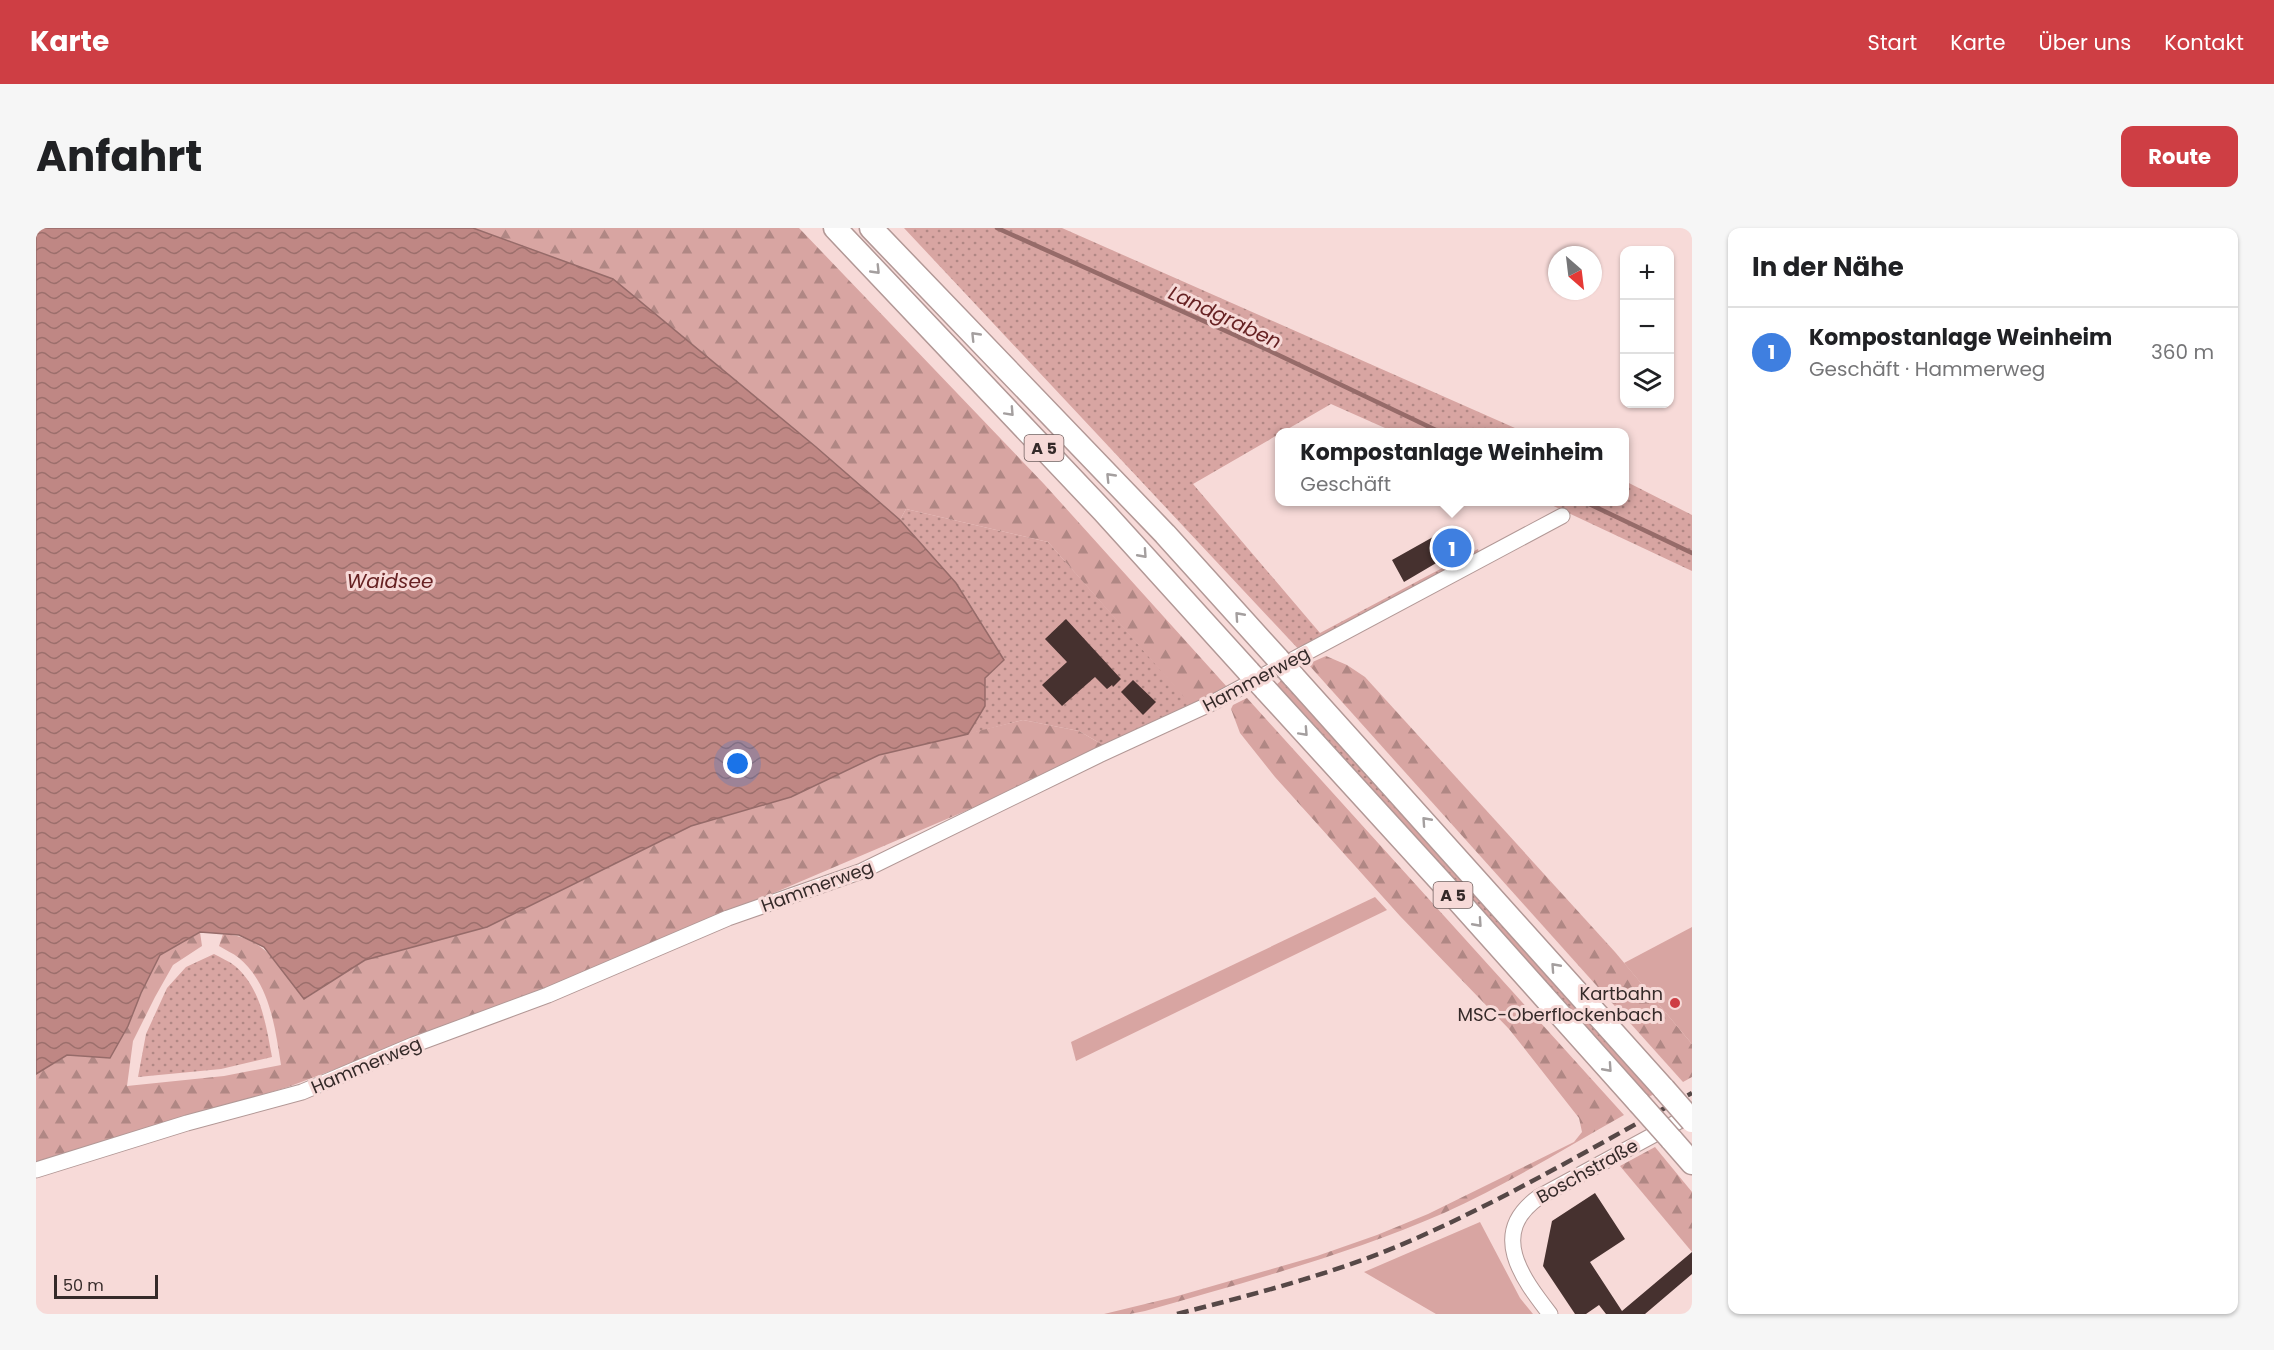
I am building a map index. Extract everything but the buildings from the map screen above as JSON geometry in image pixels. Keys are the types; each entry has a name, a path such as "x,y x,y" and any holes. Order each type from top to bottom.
{"highway":[{"name":"A 5","path":"835,228 1103,511 1454,896 1692,1163"},
{"name":"A 5","path":"872,228 1165,534 1692,1121"}],"street":[{"name":"Hammerweg","path":"36,1170 187,1123 302,1092 413,1045 549,995 728,918 862,871 1212,703 1562,516"},
{"name":"Boschstraße","path":"1550,1314 1521,1274 1513,1252 1514,1231 1523,1212 1539,1197 1692,1114"}],"green space":[{"path":"473,228 799,228 1044,484 1228,688 996,798 556,986 288,1087 36,1163 36,1074 67,1055 110,1058 128,1026 160,955 200,932 202,946 173,965 133,1041 127,1086 224,1076 281,1065 273,1021 264,993 258,980 237,956 219,946 223,934 238,936 262,948 280,966 305,999 365,960 487,927 691,826 791,797 879,755 1023,720 1079,731 1103,745 1191,705 1048,542 906,509 900,520 816,447 613,279"},
{"path":"904,228 1062,228 1515,428 1385,428 1331,404 1290,428 1275,428 1275,436 1193,484 1320,633 1478,549 1481,560 1303,654"},
{"path":"1629,483 1692,515 1692,571 1554,506 1629,506"},
{"path":"906,509 1048,542 1192,705 1103,745 1079,731 1023,720 968,734 985,706 985,678 956,583 900,520"},
{"path":"1326,656 1347,665 1365,677 1615,952 1692,1044 1692,1077 1683,1082 1308,664"},
{"path":"1282,680 1654,1094 1647,1098 1276,685"},
{"path":"1247,698 1624,1115 1490,1191 1444,1213 1371,1242 1296,1267 1145,1311 1130,1314 1104,1314 1174,1297 1317,1256 1377,1235 1428,1214 1574,1142 1582,1132 1579,1118 1509,1029 1400,916 1275,777 1240,733 1231,709 1233,705"},
{"path":"1375,897 1387,910 1076,1061 1071,1042"},
{"name":"Kartbahn MSC-Oberflockenbach","path":"1692,927 1692,1044 1624,963"},
{"path":"214,954 235,966 251,985 261,1008 272,1057 221,1069 138,1077 146,1034 167,988 186,967"},
{"path":"1655,1147 1692,1192 1692,1252 1620,1166"},
{"path":"1480,1222 1520,1298 1533,1314 1436,1314 1364,1272"}],"water":[{"name":"Waidsee","path":"36,228 473,228 613,279 816,447 900,520 956,583 1004,660 985,678 985,706 968,734 879,755 791,797 691,826 487,927 365,960 304,999 264,947 239,935 200,932 160,955 128,1026 110,1058 67,1055 36,1074"}],"waterway":[{"name":"Landgraben","path":"997,228 1268,350 1432,428"},
{"name":"Landgraben","path":"1593,506 1692,553"}],"railway":[{"path":"1177,1314 1315,1276 1396,1247 1509,1193 1692,1093"}],"place":[{"name":"Kompostanlage Weinheim","path":"1452,548"},
{"name":"Kartbahn MSC-Oberflockenbach","path":"1675,1003"}]}
